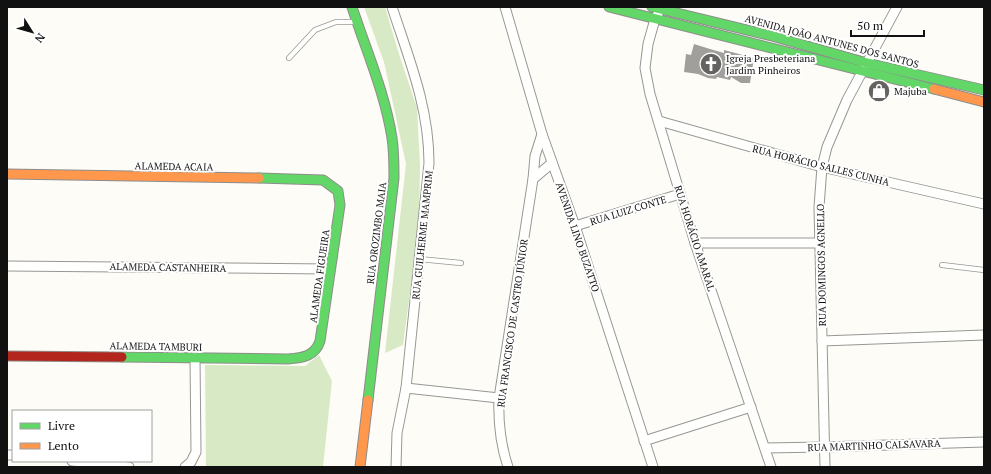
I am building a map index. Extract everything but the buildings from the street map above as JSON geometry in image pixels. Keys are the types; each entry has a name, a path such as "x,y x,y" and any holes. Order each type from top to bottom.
{"main road":[{"name":"RUA OROZIMBO MAIA","path":"352,7 388,118 394,154 394,178 360,467"},
{"name":"AVENIDA JOÃO ANTUNES DOS SANTOS","path":"609,7 984,102"},
{"name":"AVENIDA JOÃO ANTUNES DOS SANTOS","path":"652,7 662,8 772,36 867,63 984,90"},
{"name":"ALAMEDA ACAIA","path":"7,174 314,179 323,180 338,191"},
{"name":"ALAMEDA FIGUEIRA","path":"304,358 318,348 322,333 340,205 338,191"},
{"name":"ALAMEDA TAMBURI","path":"7,356 304,358"}],"street":[{"name":"RUA GUILHERME MAMPRIM","path":"392,7 422,99 429,142 429,163 406,388 397,433 396,467"},
{"name":"AVENIDA LINO BUZATTO","path":"505,7 542,134 575,226 653,467"},
{"name":"RUA DOMINGOS AGNELLO","path":"825,467 819,207 822,167 827,147 847,100 897,7"},
{"name":"RUA HORÁCIO AMARAL","path":"662,8 655,18 648,44 645,68 650,94 680,194 771,467"},
{"name":"RUA HORÁCIO SALLES CUNHA","path":"659,121 822,167 984,204"},
{"name":"RUA FRANCISCO DE CASTRO JÚNIOR","path":"508,467 502,449 498,420 499,398 533,178 535,156 542,134"},
{"path":"533,178 552,162"},
{"name":"RUA LUIZ CONTE","path":"575,226 680,194"},
{"path":"696,243 820,243"},
{"name":"ALAMEDA CASTANHEIRA","path":"7,266 330,269"},
{"path":"822,341 984,335"},
{"path":"188,464 196,452 195,358"},
{"path":"406,388 499,398"},
{"path":"644,441 752,408"},
{"name":"RUA MARTINHO CALSAVARA","path":"764,448 984,442"},
{"path":"82,462 129,467"}],"lane":[{"path":"289,58 315,30 336,22 357,22"},
{"path":"419,259 461,263"},
{"path":"942,265 984,270"}],"green space":[{"path":"364,7 385,7 417,108 420,165 419,225 403,345 385,353 406,164 384,62"},
{"path":"319,355 332,381 323,467 206,467 205,365 305,366"}],"traffic: fast":[{"path":"352,7 385,105 392,138 394,158 394,178 368,400"},
{"path":"609,7 934,89"},
{"path":"652,7 772,36 867,63 984,90"},
{"path":"122,357 288,359 303,357 315,350 320,341 340,205 338,191 323,180 259,178"}],"traffic: slow":[{"path":"934,89 984,102"},
{"path":"7,174 259,178"},
{"path":"360,467 368,400"}],"traffic: jam":[{"path":"7,356 122,357"}],"place":[{"name":"Igreja Presbeteriana Jardim Pinheiros","path":"711,64"},
{"name":"Majuba","path":"879,91"}]}
